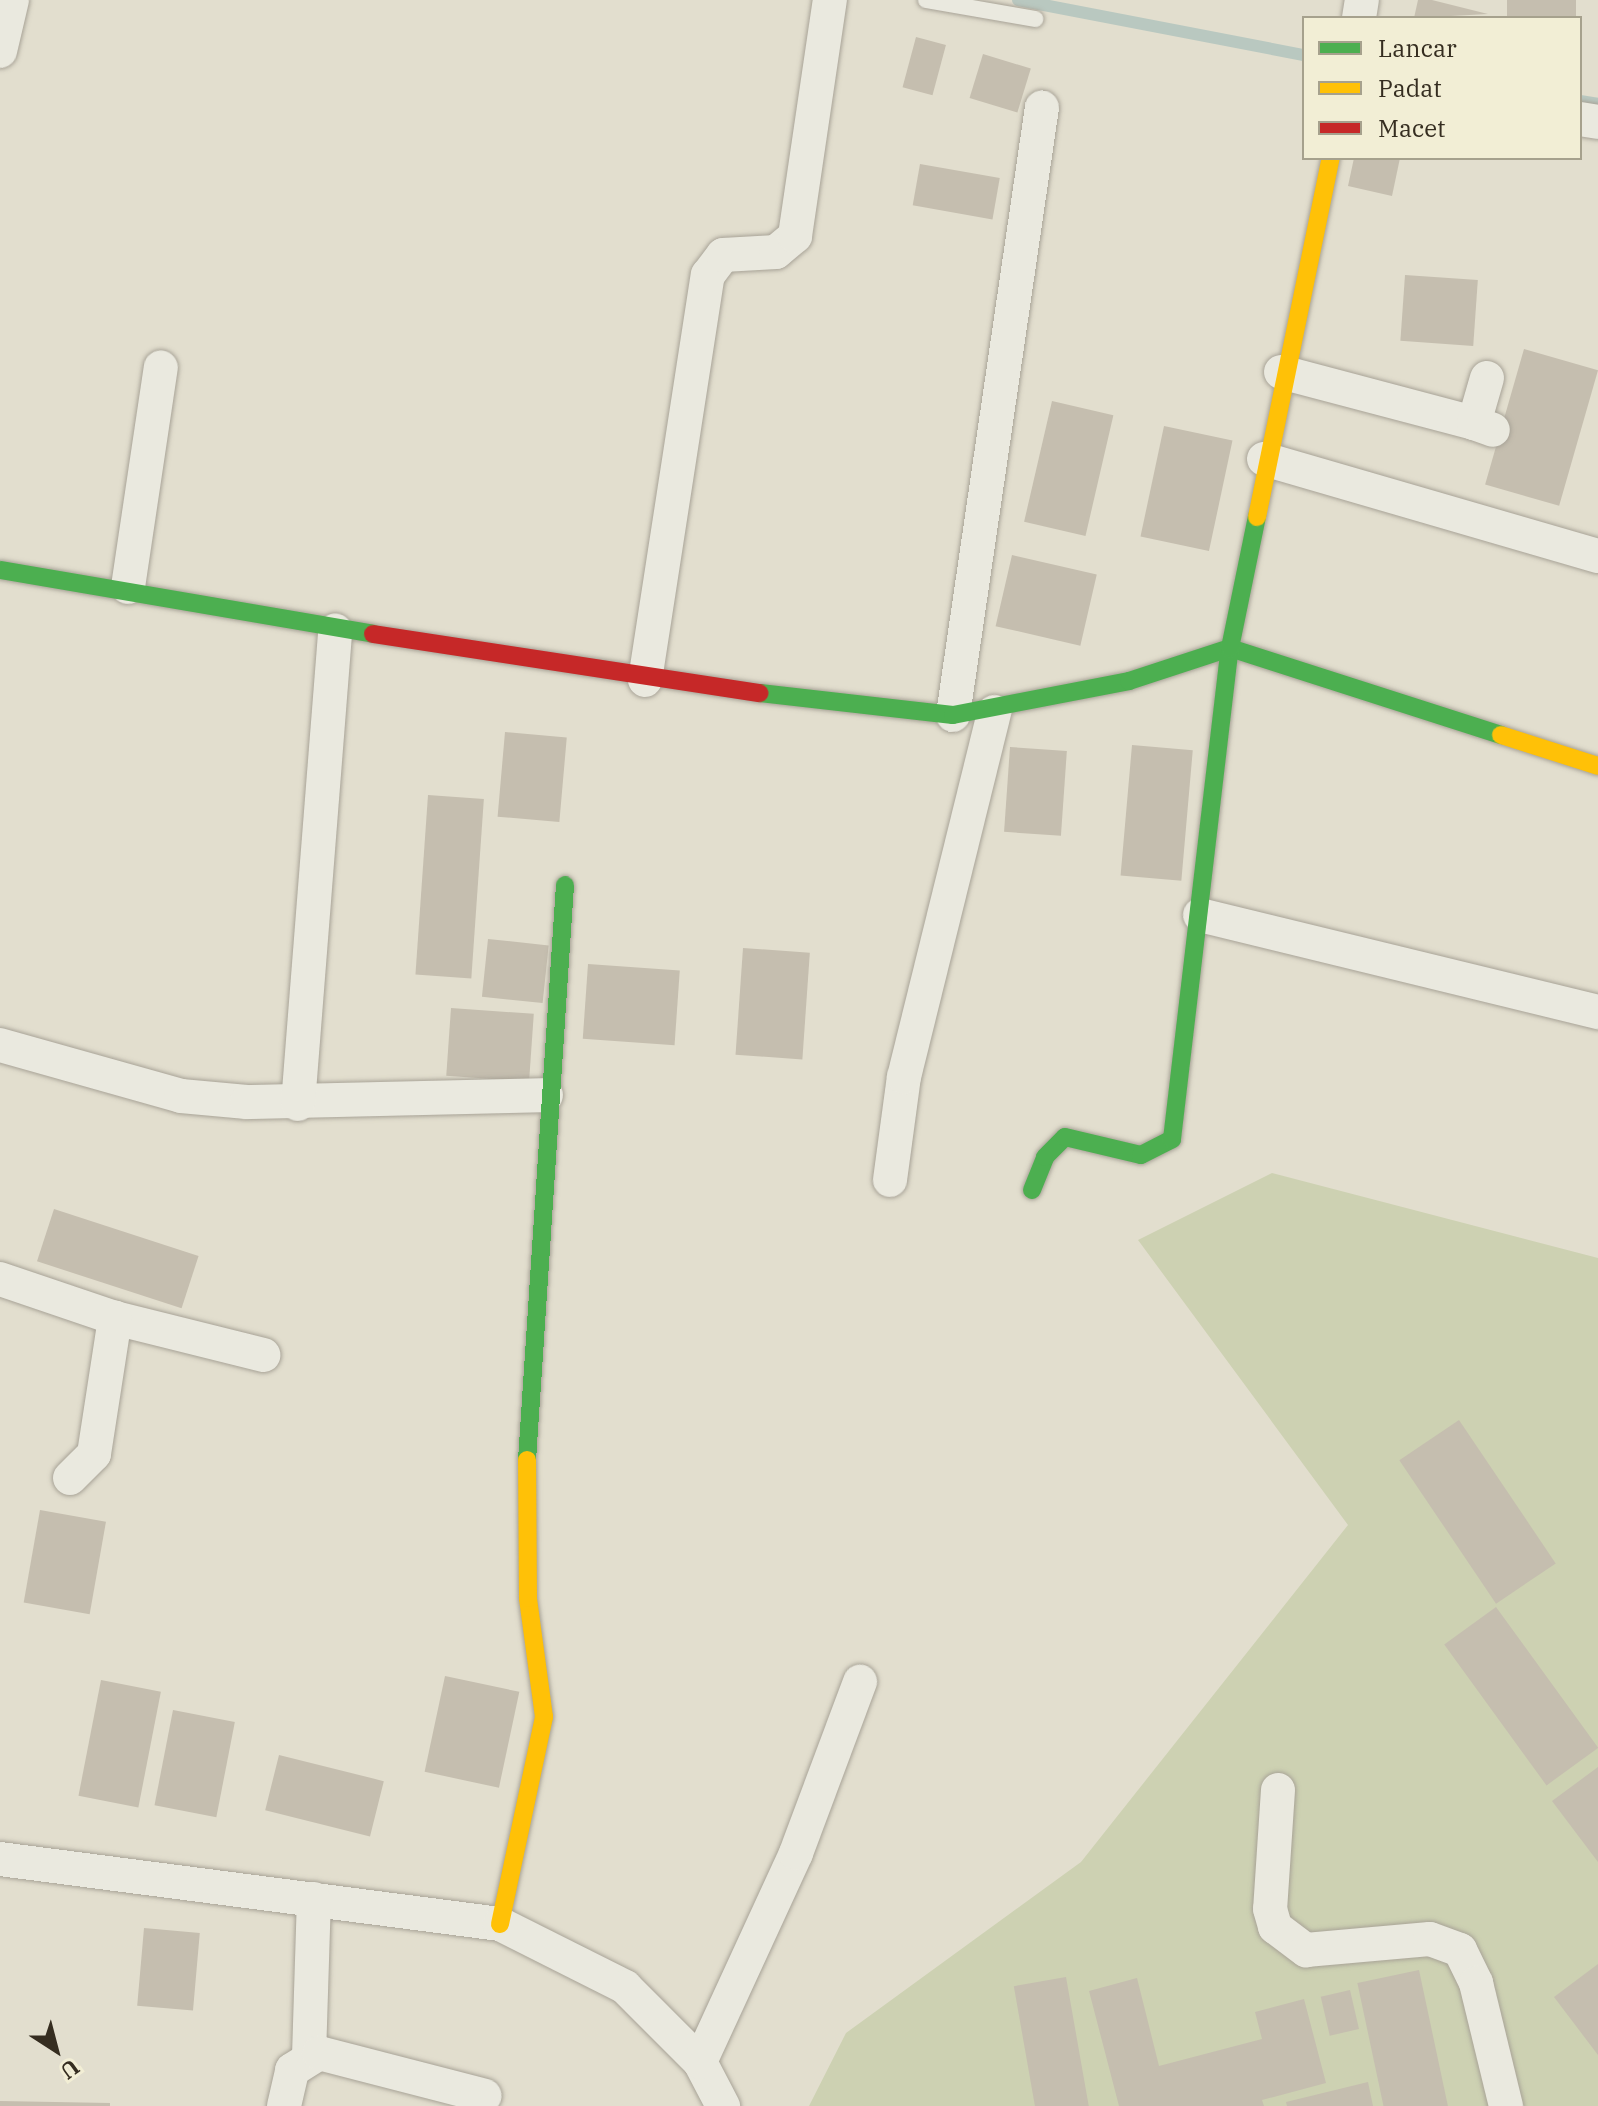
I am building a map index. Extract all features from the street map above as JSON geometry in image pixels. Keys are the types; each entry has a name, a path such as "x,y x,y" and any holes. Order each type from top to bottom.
{"street":[{"path":"0,51 12,0"},
{"path":"645,680 708,275 723,255 776,252 795,236 830,0"},
{"path":"953,715 1042,107"},
{"path":"1032,1190 1045,1157 1065,1137 1141,1155 1172,1139 1200,915 1205,821 1230,648 1281,372 1331,160"},
{"path":"128,587 161,367"},
{"path":"1281,372 1484,427 1487,378"},
{"path":"1264,459 1598,556"},
{"path":"0,570 128,587 335,630 645,680 953,715 994,712 1230,648 1598,766"},
{"path":"298,1104 335,630"},
{"path":"890,1180 904,1077 994,712"},
{"path":"500,1924 544,1717 528,1598 527,1413 546,1095 565,885"},
{"path":"1200,915 1598,1012"},
{"path":"0,1045 181,1096 298,1104 546,1095"},
{"path":"0,1279 115,1318 263,1355"},
{"path":"70,1478 94,1454 115,1318"},
{"path":"700,2062 796,1853 860,1682"},
{"path":"1278,1790 1270,1909 1282,1936 1306,1950 1450,1942 1476,1983 1506,2106"},
{"path":"0,1859 500,1924 625,1987 700,2062 723,2106"},
{"path":"309,2056 314,1899"},
{"path":"284,2106 292,2070 309,2056 331,2052 485,2096"}],"lane":[{"path":"926,0 1035,19"}],"green space":[{"path":"1272,1173 1598,1258 1598,2106 809,2106 846,2033 1081,1862 1348,1525 1138,1240"}],"building":[{"path":"1418,0 1432,0 1488,14 1451,16 1414,16"},
{"path":"1507,0 1576,0 1576,16 1507,16"},
{"path":"916,37 946,45 932,95 903,87"},
{"path":"983,54 1031,69 1017,113 970,98"},
{"path":"1354,160 1400,160 1392,196 1348,186"},
{"path":"920,164 1000,178 992,219 913,205"},
{"path":"1405,275 1478,280 1473,346 1400,341"},
{"path":"1524,349 1598,370 1559,506 1485,485"},
{"path":"1052,401 1113,415 1085,536 1024,522"},
{"path":"1164,426 1232,441 1209,551 1141,537"},
{"path":"1012,555 1097,575 1080,646 996,626"},
{"path":"505,732 567,737 559,822 498,817"},
{"path":"1132,745 1193,750 1181,881 1121,876"},
{"path":"1010,747 1067,751 1061,836 1004,832"},
{"path":"428,795 484,799 471,978 415,975"},
{"path":"488,939 549,945 543,1003 482,997"},
{"path":"743,948 810,953 802,1059 736,1055"},
{"path":"588,964 680,970 675,1045 583,1039"},
{"path":"451,1008 534,1014 529,1082 446,1076"},
{"path":"54,1209 199,1256 182,1308 37,1261"},
{"path":"1459,1420 1556,1563 1496,1604 1399,1460"},
{"path":"40,1510 106,1522 90,1614 24,1603"},
{"path":"1496,1607 1598,1747 1546,1785 1444,1645"},
{"path":"445,1676 519,1692 499,1788 425,1772"},
{"path":"101,1680 161,1692 138,1807 78,1796"},
{"path":"173,1710 235,1722 216,1817 154,1805"},
{"path":"279,1755 384,1781 370,1836 265,1810"},
{"path":"1598,1767 1598,1862 1552,1801"},
{"path":"144,1928 200,1933 193,2011 137,2006"},
{"path":"1598,1964 1598,2055 1554,1997"},
{"path":"1419,1970 1448,2106 1384,2106 1357,1983"},
{"path":"1066,1977 1089,2106 1035,2106 1014,1986"},
{"path":"1137,1978 1159,2066 1262,2039 1255,2012 1304,1999 1326,2083 1262,2100 1264,2106 1119,2106 1089,1991"},
{"path":"1350,1990 1359,2029 1330,2036 1321,1997"},
{"path":"1368,2082 1373,2106 1287,2106 1286,2102"},
{"path":"0,2101 110,2103 110,2106 0,2106"}],"waterway":[{"path":"1018,0 1302,55"},
{"path":"1582,101 1598,104"}],"traffic: fast":[{"path":"1032,1190 1045,1157 1065,1137 1141,1155 1172,1139 1230,648 1257,517"},
{"path":"0,570 373,634"},
{"path":"760,693 953,715 1129,681 1230,648 1501,735"},
{"path":"527,1460 565,885"}],"traffic: slow":[{"path":"1257,517 1331,160"},
{"path":"1501,735 1598,766"},
{"path":"500,1924 544,1717 528,1598 527,1460"}],"traffic: jam":[{"path":"373,634 760,693"}]}
